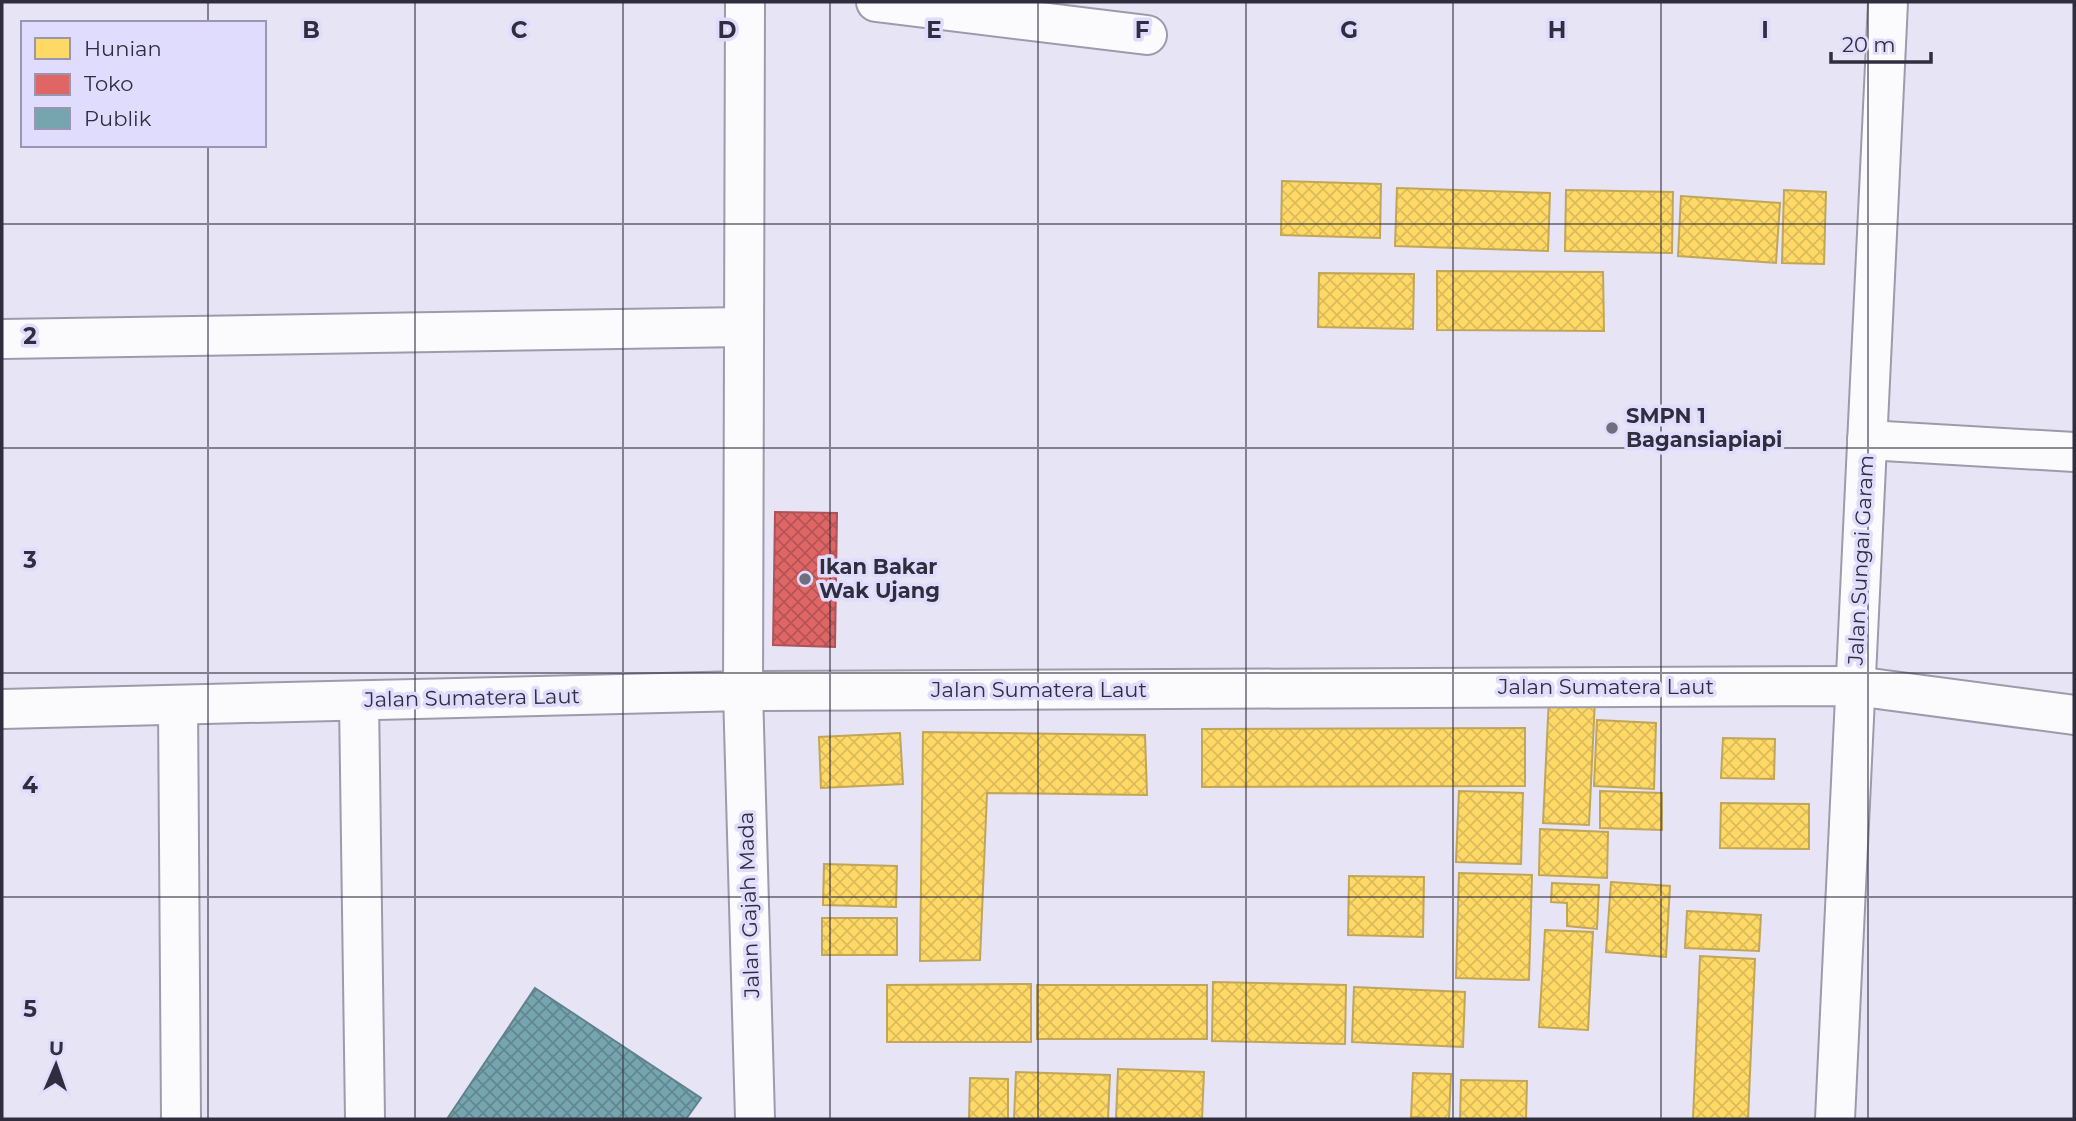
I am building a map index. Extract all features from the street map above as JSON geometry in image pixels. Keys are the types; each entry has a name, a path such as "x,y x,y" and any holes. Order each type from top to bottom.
{"street":[{"name":"Jalan Gajah Mada","path":"745,2 743,691 755,1119"},
{"path":"876,2 1147,35"},
{"name":"Jalan Sungai Garam","path":"1835,1119 1888,2"},
{"path":"2,339 744,327"},
{"path":"1867,440 2074,452"},
{"name":"Jalan Sumatera Laut","path":"2,709 743,691 1855,685 2074,715"},
{"path":"359,701 365,1119"},
{"path":"178,705 181,1119"}],"building: Hunian":[{"path":"1282,181 1381,184 1380,238 1281,235"},
{"path":"1397,188 1550,193 1548,251 1395,246"},
{"path":"1566,190 1673,192 1672,253 1565,251"},
{"path":"1784,190 1826,192 1824,264 1782,263"},
{"path":"1681,196 1780,203 1776,263 1678,256"},
{"path":"1437,271 1603,272 1604,331 1437,330"},
{"path":"1319,273 1414,274 1413,329 1318,327"},
{"path":"1549,697 1595,699 1589,825 1543,823"},
{"path":"1597,720 1656,723 1654,789 1594,786"},
{"path":"1525,728 1525,786 1202,787 1202,729"},
{"path":"923,732 1145,735 1147,795 987,793 980,960 920,961"},
{"path":"900,733 903,784 821,788 819,737"},
{"path":"1723,738 1775,739 1774,779 1721,778"},
{"path":"1459,791 1523,793 1521,864 1456,862"},
{"path":"1600,791 1662,793 1662,830 1600,828"},
{"path":"1721,803 1809,804 1809,849 1720,848"},
{"path":"1540,829 1608,832 1607,878 1539,875"},
{"path":"824,864 897,866 896,907 823,905"},
{"path":"1459,873 1532,875 1529,980 1456,978"},
{"path":"1349,876 1424,877 1423,937 1348,935"},
{"path":"1611,882 1670,886 1666,957 1606,952"},
{"path":"1552,883 1599,885 1597,929 1567,926 1567,903 1551,902"},
{"path":"1687,911 1761,915 1759,951 1685,948"},
{"path":"822,918 897,918 897,955 822,955"},
{"path":"1545,930 1593,932 1588,1030 1539,1027"},
{"path":"1700,956 1755,959 1748,1119 1693,1119"},
{"path":"1213,982 1346,985 1345,1044 1212,1041"},
{"path":"1031,984 1031,1042 887,1042 887,985"},
{"path":"1037,985 1207,985 1207,1039 1037,1039"},
{"path":"1354,987 1465,992 1463,1047 1352,1042"},
{"path":"1118,1069 1204,1072 1202,1119 1116,1119"},
{"path":"1016,1072 1110,1075 1108,1119 1014,1119"},
{"path":"1413,1073 1451,1074 1449,1119 1411,1117"},
{"path":"970,1078 1008,1079 1008,1119 969,1119"},
{"path":"1461,1080 1527,1081 1526,1119 1460,1119"}],"building: Toko":[{"name":"Ikan Bakar Wak Ujang","path":"775,512 837,513 835,647 773,645"}],"building: Publik":[{"path":"535,988 701,1098 686,1119 447,1119"}],"place":[{"name":"SMPN 1 Bagansiapiapi","path":"1612,428"},
{"name":"Ikan Bakar Wak Ujang","path":"805,579"}]}
